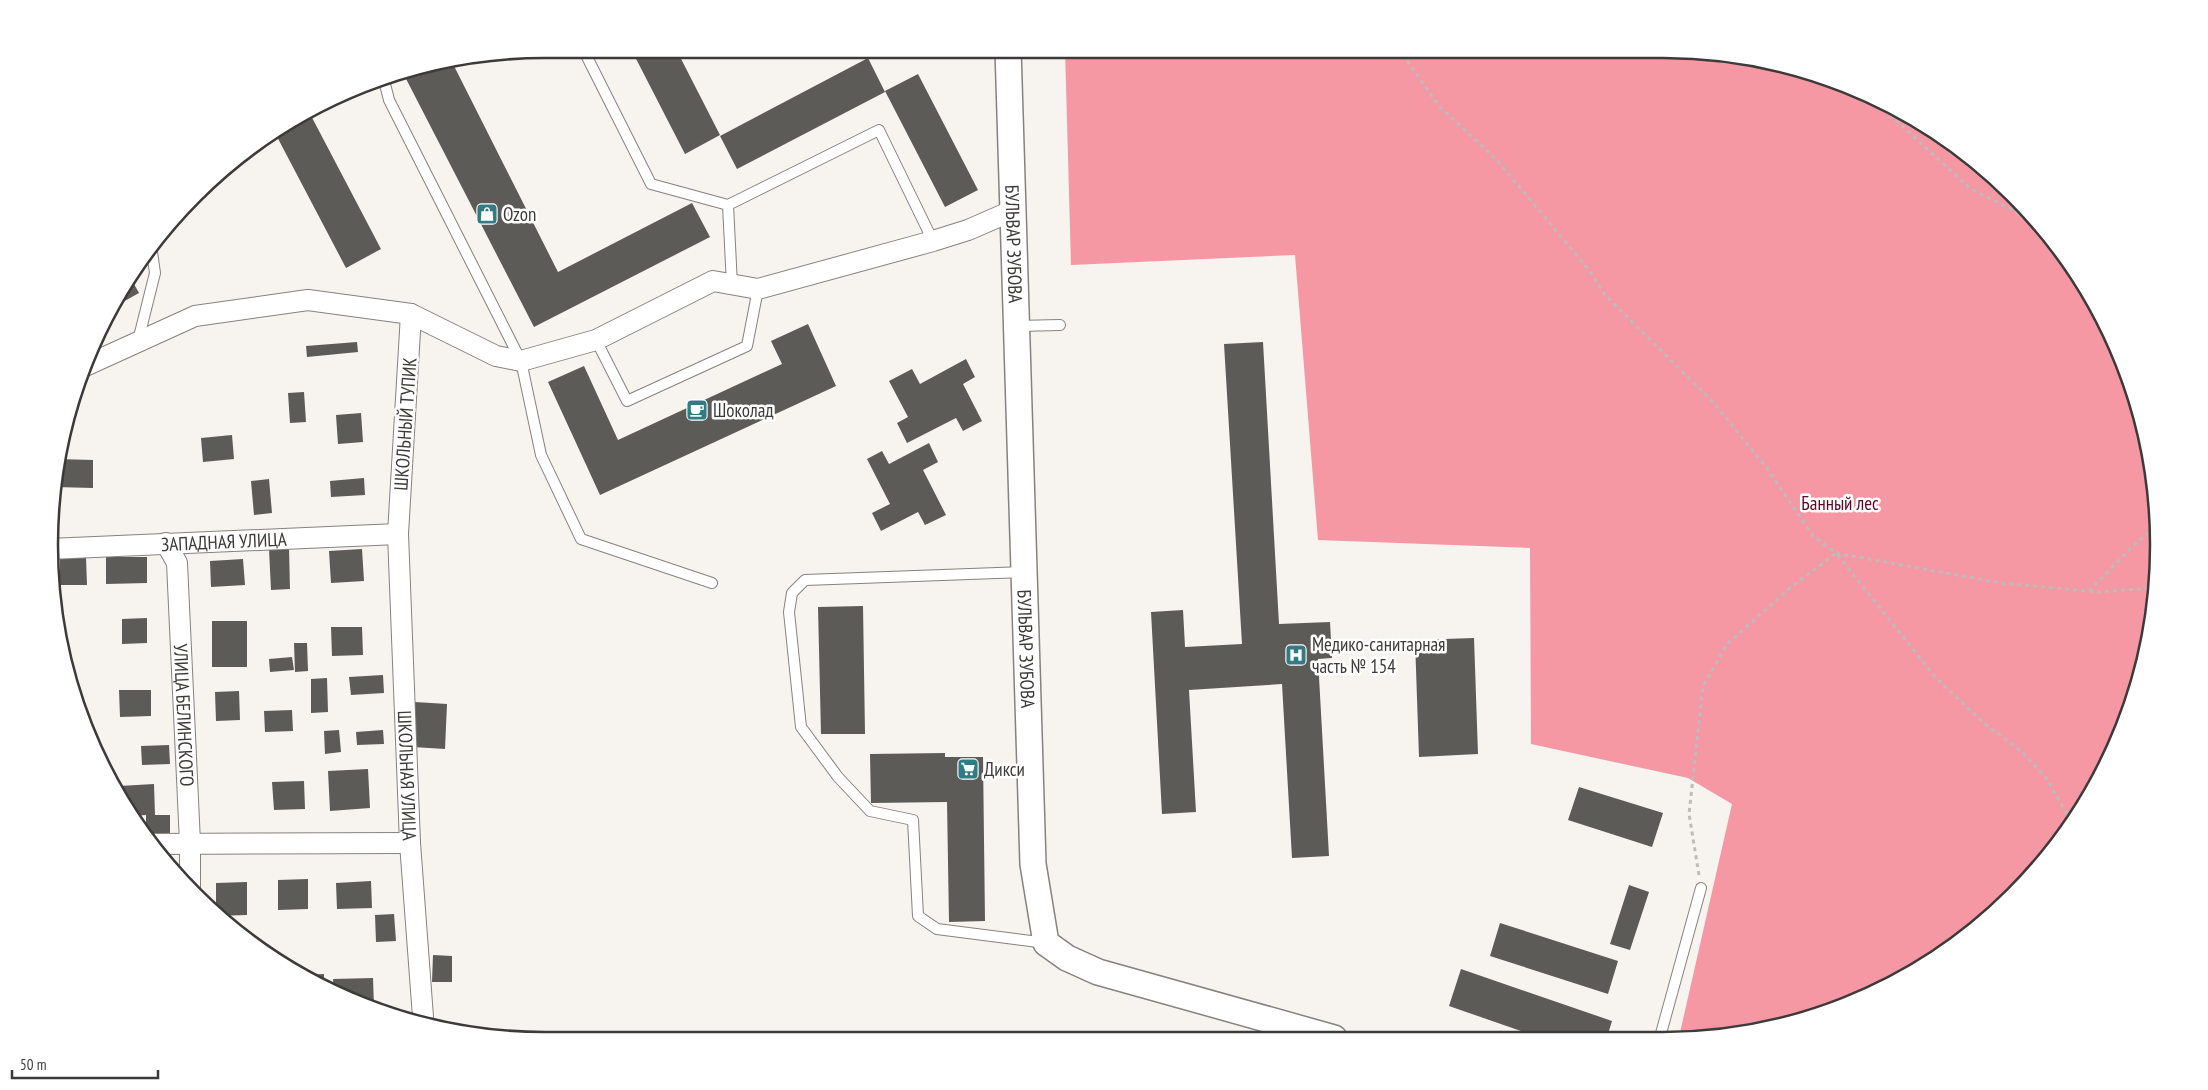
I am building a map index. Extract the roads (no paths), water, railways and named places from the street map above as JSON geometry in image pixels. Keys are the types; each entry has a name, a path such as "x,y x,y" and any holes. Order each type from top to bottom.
{"street":[{"name":"БУЛЬВАР ЗУБОВА","path":"1008,58 1033,864 1046,943"},
{"path":"93,362 195,316 308,300 412,314 496,356 521,361 596,340 713,281 758,289 933,242 968,230 1014,210"},
{"name":"ШКОЛЬНЫЙ ТУПИК","path":"398,534 412,314"},
{"name":"ЗАПАДНАЯ УЛИЦА","path":"58,549 398,534"},
{"name":"ШКОЛЬНАЯ УЛИЦА","path":"398,534 410,844 423,1017"},
{"name":"УЛИЦА БЕЛИНСКОГО","path":"166,543 177,563 190,879"},
{"path":"159,844 410,844"},
{"path":"1046,943 1067,958 1098,972 1313,1032"}],"lane":[{"path":"588,58 651,184 728,205 879,130 933,242"},
{"path":"385,84 389,100 521,361 541,455 581,539 712,582"},
{"path":"728,205 732,285"},
{"path":"137,342 154,273 152,256"},
{"path":"596,340 627,401 747,346 758,289"},
{"path":"1017,326 1060,324"},
{"path":"1023,572 805,580 792,593 789,612 801,727 838,777 870,811 913,820 918,916 937,929 1046,943"},
{"path":"1661,1032 1701,888"}],"place":[{"name":"Ozon","path":"487,214"},
{"name":"Шоколад","path":"697,410"},
{"name":"Медико-санитарная часть № 154","path":"1296,655"},
{"name":"Дикси","path":"968,769"}],"park label":[{"name":"Банный лес","path":"1840,503"}]}
